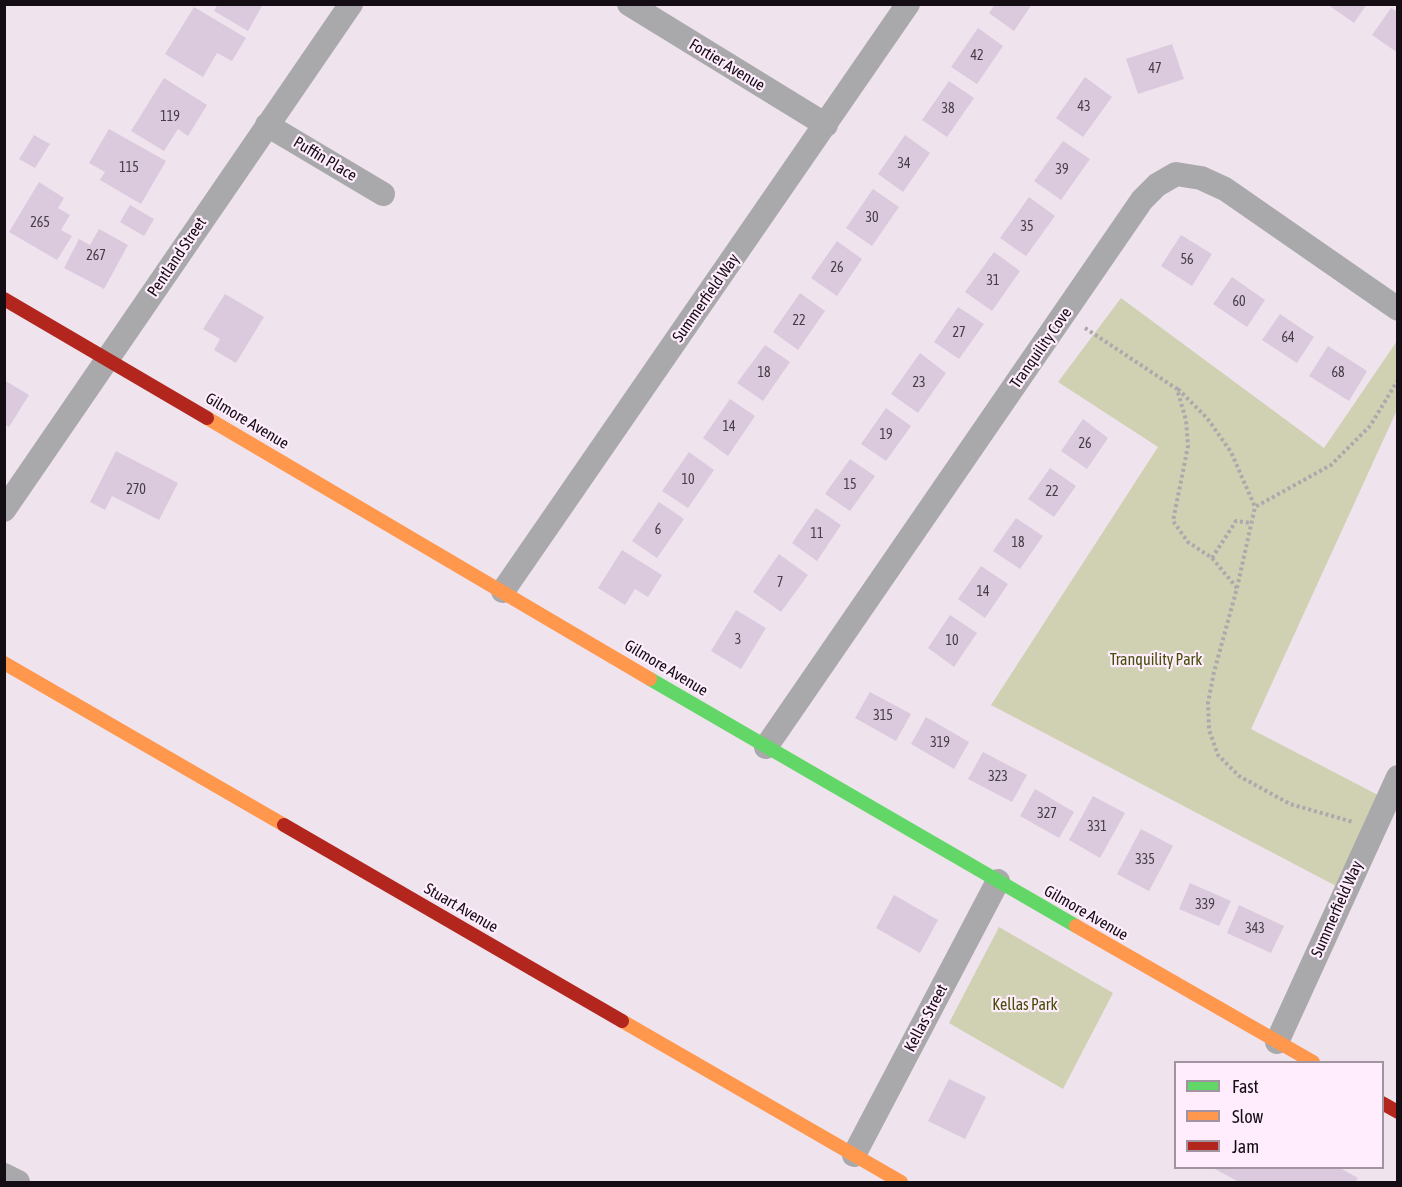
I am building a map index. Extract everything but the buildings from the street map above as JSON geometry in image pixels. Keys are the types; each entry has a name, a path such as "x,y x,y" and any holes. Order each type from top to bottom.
{"street":[{"name":"Pentland Street","path":"4,510 351,4"},
{"name":"Fortier Avenue","path":"629,4 826,125"},
{"name":"Summerfield Way","path":"503,591 908,4"},
{"name":"Puffin Place","path":"267,125 383,194"},
{"name":"Tranquility Cove","path":"766,747 1142,200 1157,185 1176,174 1202,178 1225,189 1398,309"},
{"name":"Gilmore Avenue","path":"4,299 766,747 1311,1061"},
{"name":"Stuart Avenue","path":"4,663 901,1182"},
{"name":"Summerfield Way","path":"1277,1042 1398,777"},
{"name":"Kellas Street","path":"854,1155 998,881"},
{"path":"1384,1104 1398,1112"},
{"path":"4,1175 18,1182"}],"path":[{"path":"1064,314 1177,389 1207,418 1231,452 1255,507 1208,703 1209,730 1218,755 1239,776 1290,804 1350,821 1372,832"},
{"path":"1255,507 1331,465 1370,426 1398,380"},
{"path":"1177,389 1186,420 1188,446 1173,521 1188,542 1212,558 1237,588"},
{"path":"1212,558 1236,521 1251,523"}],"green space":[{"name":"Tranquility Park","path":"1121,298 1324,448 1397,341 1397,410 1251,729 1378,795 1338,887 991,705 1158,447 1058,382"},
{"name":"Kellas Park","path":"999,927 1113,993 1063,1089 949,1023"}],"traffic: fast":[{"path":"650,679 1076,926"}],"traffic: slow":[{"path":"207,418 650,679"},
{"path":"4,663 284,825"},
{"path":"1076,926 1311,1061"},
{"path":"622,1021 901,1182"}],"traffic: jam":[{"path":"4,299 207,418"},
{"path":"284,825 622,1021"},
{"path":"1384,1104 1398,1112"}]}
